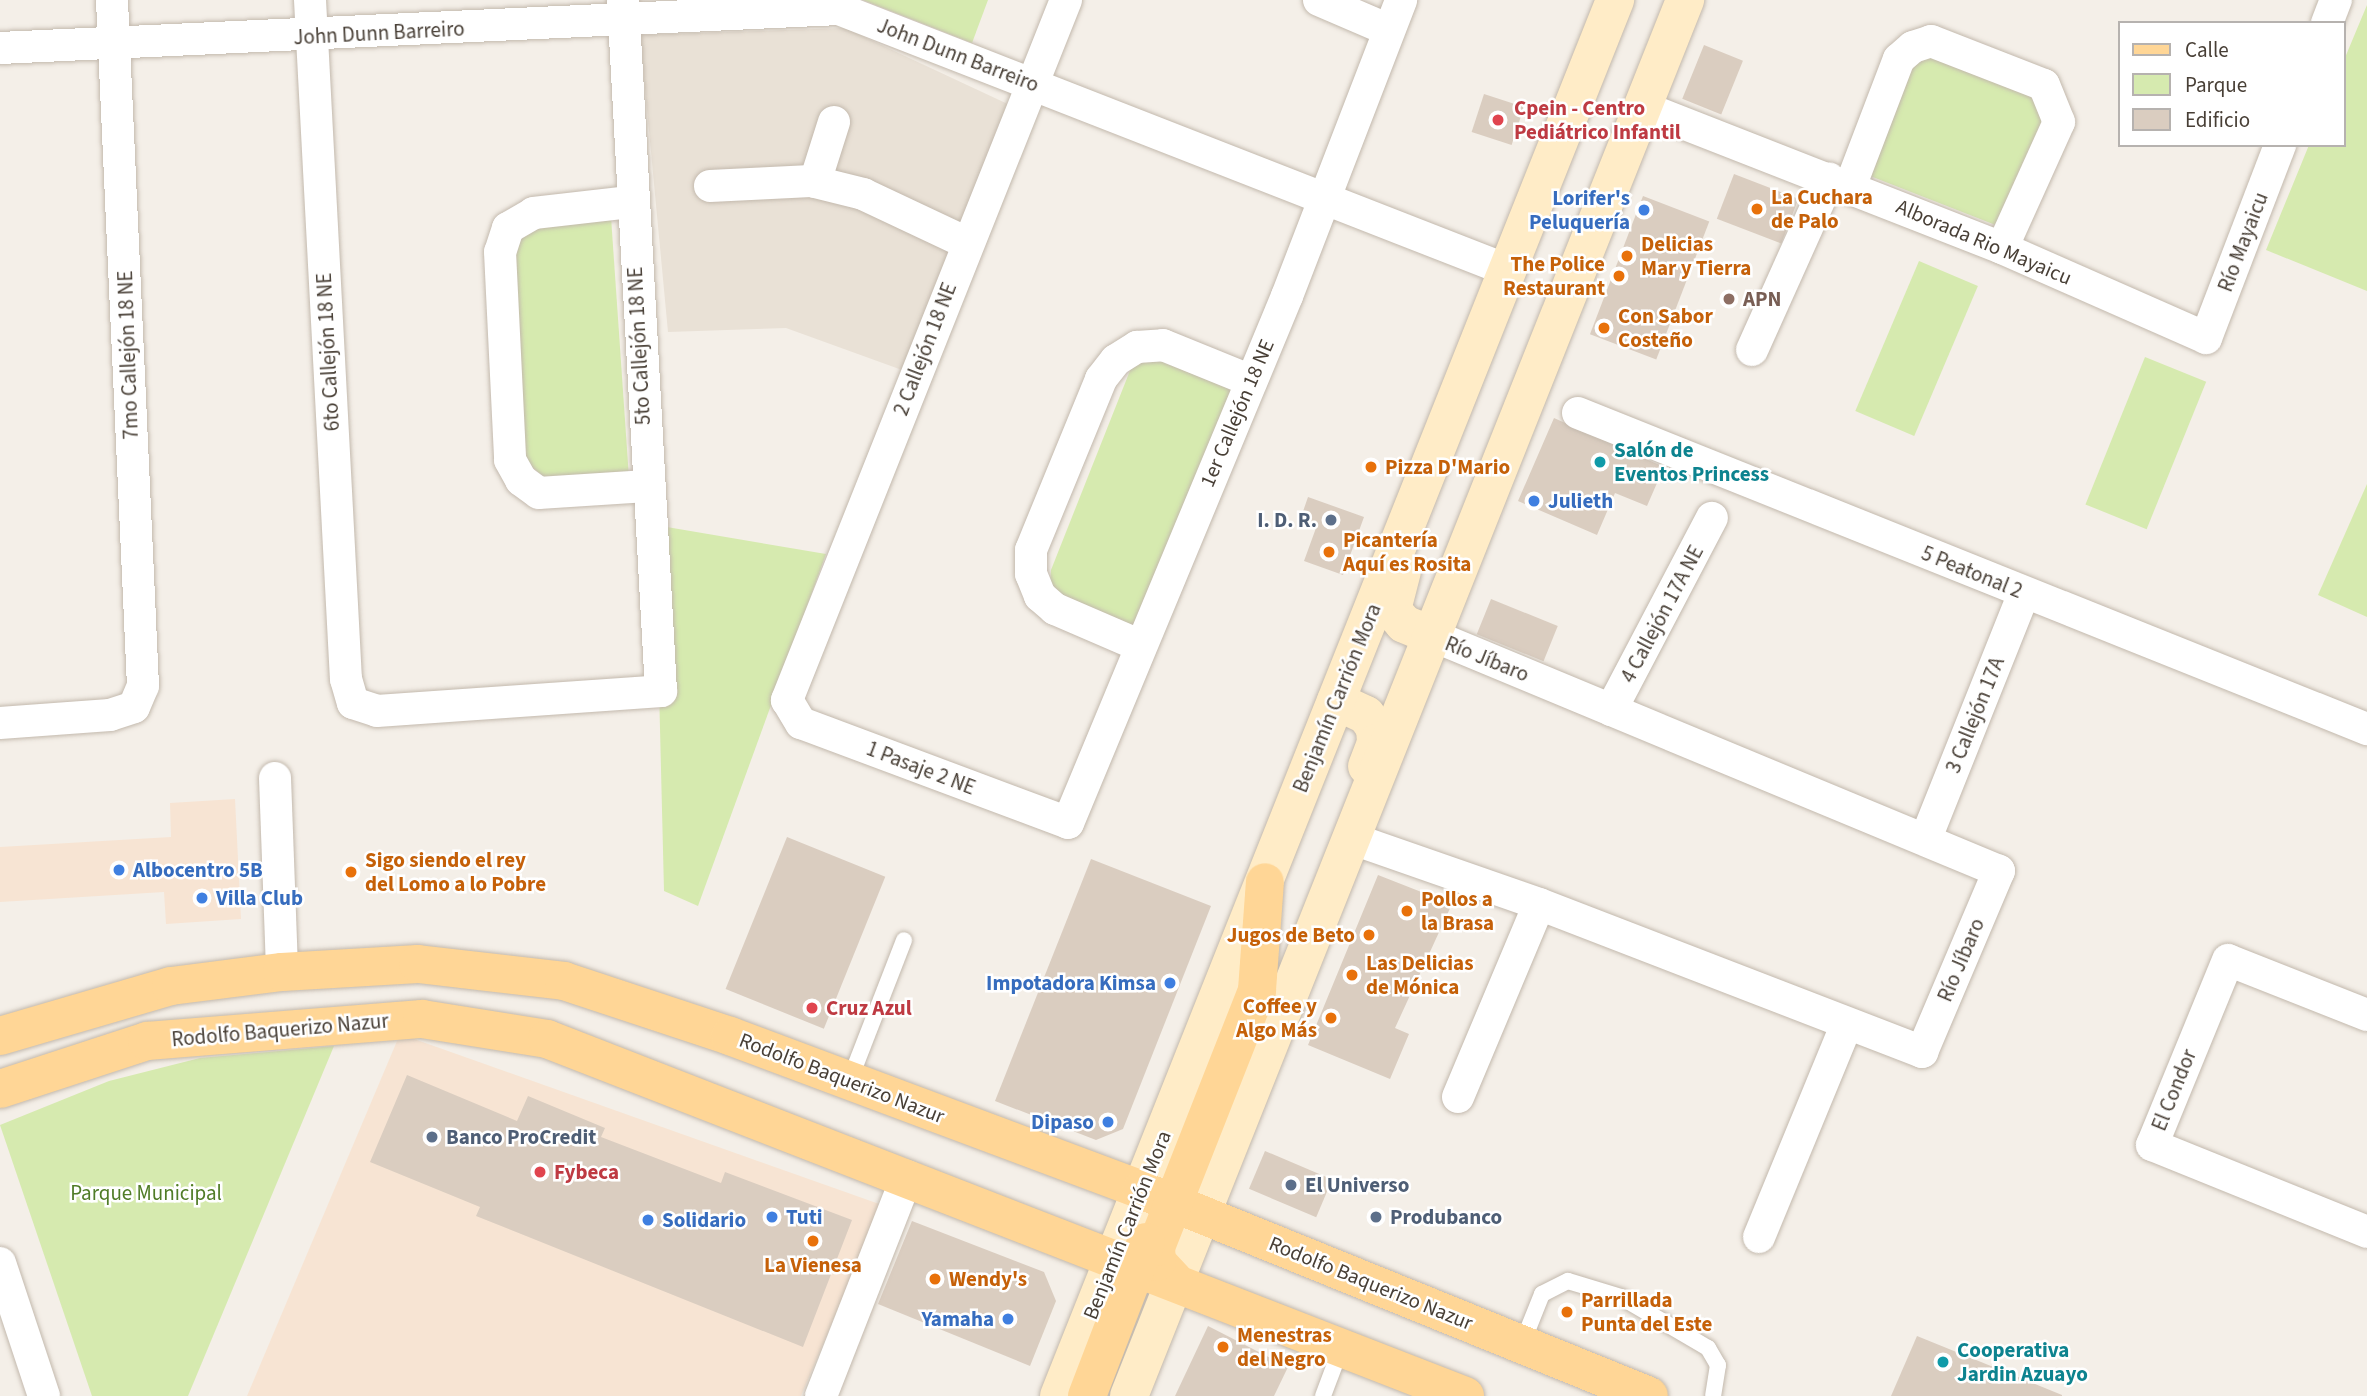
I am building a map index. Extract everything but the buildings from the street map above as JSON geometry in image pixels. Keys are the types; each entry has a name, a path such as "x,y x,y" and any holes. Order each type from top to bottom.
{"main road":[{"name":"Benjamín Carrión Mora","path":"1129,1396 1174,1280 1176,1209 1265,882 1615,0"},
{"name":"Benjamín Carrión Mora","path":"1176,1209 1350,838 1685,0"},
{"path":"1430,465 1421,520 1392,610 1404,624 1431,635"},
{"path":"1336,701 1366,715 1377,736 1348,820 1350,838"},
{"name":"Rodolfo Baquerizo Nazur","path":"0,1036 171,985 282,972 418,964 564,981 849,1082 1649,1396"},
{"name":"Rodolfo Baquerizo Nazur","path":"0,1089 147,1041 422,1020 547,1039 973,1202 1135,1250"},
{"path":"1135,1250 1176,1209"},
{"path":"1087,1396 1135,1250 1154,1211 1176,1209"},
{"name":"Benjamín Carrión Mora","path":"1059,1396 1135,1250"},
{"path":"1135,1250 1157,1262 1174,1280 1454,1394"}],"street":[{"name":"7mo Callejón 18 NE","path":"0,723 110,715 134,707 143,686 112,0"},
{"name":"6to Callejón 18 NE","path":"310,0 346,679 353,703 377,711 660,691"},
{"name":"2 Callejón 18 NE","path":"787,700 1066,0"},
{"path":"1318,0 1390,30"},
{"name":"1er Callejón 18 NE","path":"1068,824 1401,0"},
{"path":"2328,21 2336,0"},
{"name":"John Dunn Barreiro","path":"0,48 115,41 312,38 623,10 839,4 1031,84 1507,270"},
{"name":"5to Callejón 18 NE","path":"623,10 630,202 660,691"},
{"path":"1752,350 1840,183 1899,59 1913,47 1931,41 2043,85 2059,122 2002,248"},
{"name":"Alborada Rio Mayaicu","path":"1642,107 2002,248 2206,338"},
{"path":"816,182 834,122"},
{"name":"Río Mayaicu","path":"2206,338 2279,147"},
{"path":"710,186 816,182 863,194 967,243"},
{"path":"630,202 534,213 508,228 500,252 510,460 521,480 540,493 648,486"},
{"path":"1141,646 1055,609 1040,596 1031,574 1031,550 1101,379 1116,359 1137,347 1163,345 1249,380"},
{"name":"5 Peatonal 2","path":"1578,413 2367,729"},
{"name":"4 Callejón 17A NE","path":"1611,709 1712,518"},
{"name":"3 Callejón 17A","path":"1926,838 2024,593"},
{"name":"Río Jíbaro","path":"1350,838 1539,904 1846,1026 1922,1052 1999,871 1926,838 1431,635"},
{"name":"1 Pasaje 2 NE","path":"787,700 801,723 1068,824"},
{"path":"275,778 282,972"},
{"path":"1458,1097 1539,904"},
{"name":"El Condor","path":"2367,1015 2228,960 2152,1145 2367,1232"},
{"path":"1759,1237 1846,1026"},
{"path":"821,1396 907,1176"},
{"path":"0,1263 44,1396"}],"lane":[{"path":"849,1082 904,940"},
{"path":"1522,1344 1542,1294 1568,1281 1621,1297 1708,1348 1718,1365 1713,1396"},
{"path":"1323,1396 1341,1348"}],"shaded area":[{"path":"845,28 1012,106 902,370 786,328 668,332 640,35"},
{"name":"Albocentro 5B","path":"235,799 241,919 166,924 164,892 0,902 0,847 171,837 170,803"},
{"path":"400,1034 882,1205 801,1396 247,1396"}],"green space":[{"path":"863,0 988,0 972,43"},
{"path":"2367,5 2367,291 2266,250 2308,147 2346,147 2346,55"},
{"path":"1933,51 2034,92 2046,124 1998,226 1865,174 1905,68"},
{"path":"611,217 629,478 552,484 524,460 515,244 544,220"},
{"path":"1919,261 1978,286 1914,436 1855,411"},
{"path":"2145,357 2206,382 2147,529 2085,504"},
{"path":"1150,360 1175,361 1238,385 1135,635 1050,589 1051,570 1133,363"},
{"path":"2367,484 2367,617 2318,595"},
{"path":"655,525 826,554 698,906 664,891"},
{"name":"Parque Municipal","path":"334,1046 188,1396 92,1396 0,1125 109,1081 200,1058"}],"place":[{"name":"Cpein - Centro Pediátrico Infantil","path":"1498,120"},
{"name":"La Cuchara de Palo","path":"1757,209"},
{"name":"Lorifer's Peluquería","path":"1644,210"},
{"name":"Delicias Mar y Tierra","path":"1627,256"},
{"name":"The Police Restaurant","path":"1619,276"},
{"name":"APN","path":"1729,299"},
{"name":"Con Sabor Costeño","path":"1604,328"},
{"name":"Salón de Eventos Princess","path":"1600,462"},
{"name":"Pizza D'Mario","path":"1371,467"},
{"name":"Julieth","path":"1534,501"},
{"name":"I. D. R.","path":"1331,520"},
{"name":"Picantería Aquí es Rosita","path":"1329,552"},
{"name":"Albocentro 5B","path":"119,870"},
{"name":"Sigo siendo el rey del Lomo a lo Pobre","path":"351,872"},
{"name":"Villa Club","path":"202,898"},
{"name":"Pollos a la Brasa","path":"1407,911"},
{"name":"Jugos de Beto","path":"1369,935"},
{"name":"Las Delicias de Mónica","path":"1352,975"},
{"name":"Impotadora Kimsa","path":"1170,983"},
{"name":"Cruz Azul","path":"812,1008"},
{"name":"Coffee y Algo Más","path":"1331,1018"},
{"name":"Dipaso","path":"1108,1122"},
{"name":"Banco ProCredit","path":"432,1137"},
{"name":"Fybeca","path":"540,1172"},
{"name":"El Universo","path":"1291,1185"},
{"name":"Tuti","path":"772,1217"},
{"name":"Produbanco","path":"1376,1217"},
{"name":"Solidario","path":"648,1220"},
{"name":"La Vienesa","path":"813,1241"},
{"name":"Wendy's","path":"935,1279"},
{"name":"Parrillada Punta del Este","path":"1567,1312"},
{"name":"Yamaha","path":"1008,1319"},
{"name":"Menestras del Negro","path":"1223,1347"},
{"name":"Cooperativa Jardin Azuayo","path":"1943,1362"}]}
